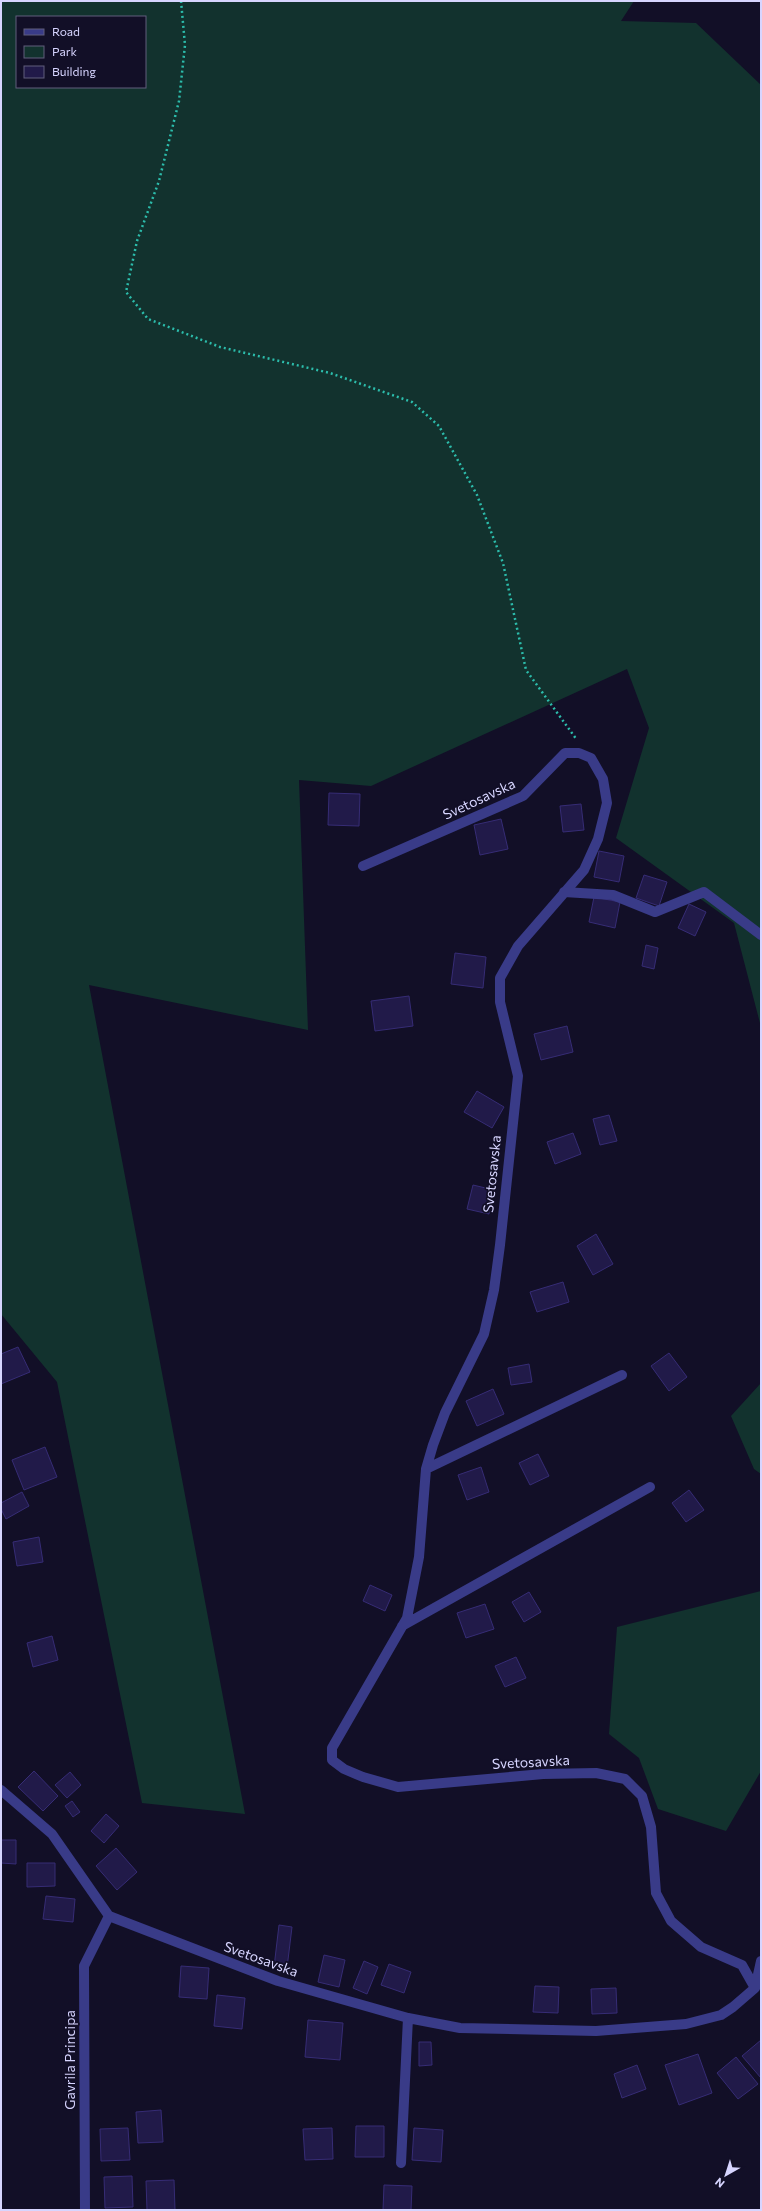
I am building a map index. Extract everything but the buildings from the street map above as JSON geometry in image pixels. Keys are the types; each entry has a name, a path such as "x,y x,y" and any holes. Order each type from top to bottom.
{"street":[{"name":"Svetosavska","path":"109,1916 278,1981 408,2018 460,2028 581,2031 686,2024 721,2015 734,2007 755,1988 742,1965 701,1947 670,1921 656,1893 651,1827 642,1796 625,1779 596,1773 550,1774 398,1787 363,1778 344,1769 332,1760 332,1748 407,1618 419,1557 426,1469 445,1413 484,1334 494,1290 518,1076 500,1002 500,978 518,946 584,870 598,839 607,803 602,779 592,758 579,753 565,753 523,796 363,866"},
{"path":"564,892 613,895 655,912 704,892 761,936"},
{"path":"426,1469 622,1375"},
{"path":"402,1626 650,1487"},
{"path":"1,1790 52,1834 109,1916"},
{"name":"Gavrila Principa","path":"85,2210 84,1966 109,1916"},
{"path":"755,1988 761,1961"},
{"path":"401,2163 408,2018"}],"path":[{"path":"181,1 185,44 179,101 160,180 137,241 126,292 148,319 220,347 330,373 412,402 439,426 476,495 503,563 526,670 563,722 592,758"}],"green space":[{"path":"1,1 634,1 621,21 696,23 761,85 761,1027 734,923 616,838 649,728 627,669 371,786 299,780 308,1030 89,985 245,1814 142,1803 57,1382 1,1314"},
{"path":"761,1383 761,1474 754,1469 731,1416"},
{"path":"761,1591 761,1771 726,1831 658,1809 639,1758 609,1734 617,1627"}]}
